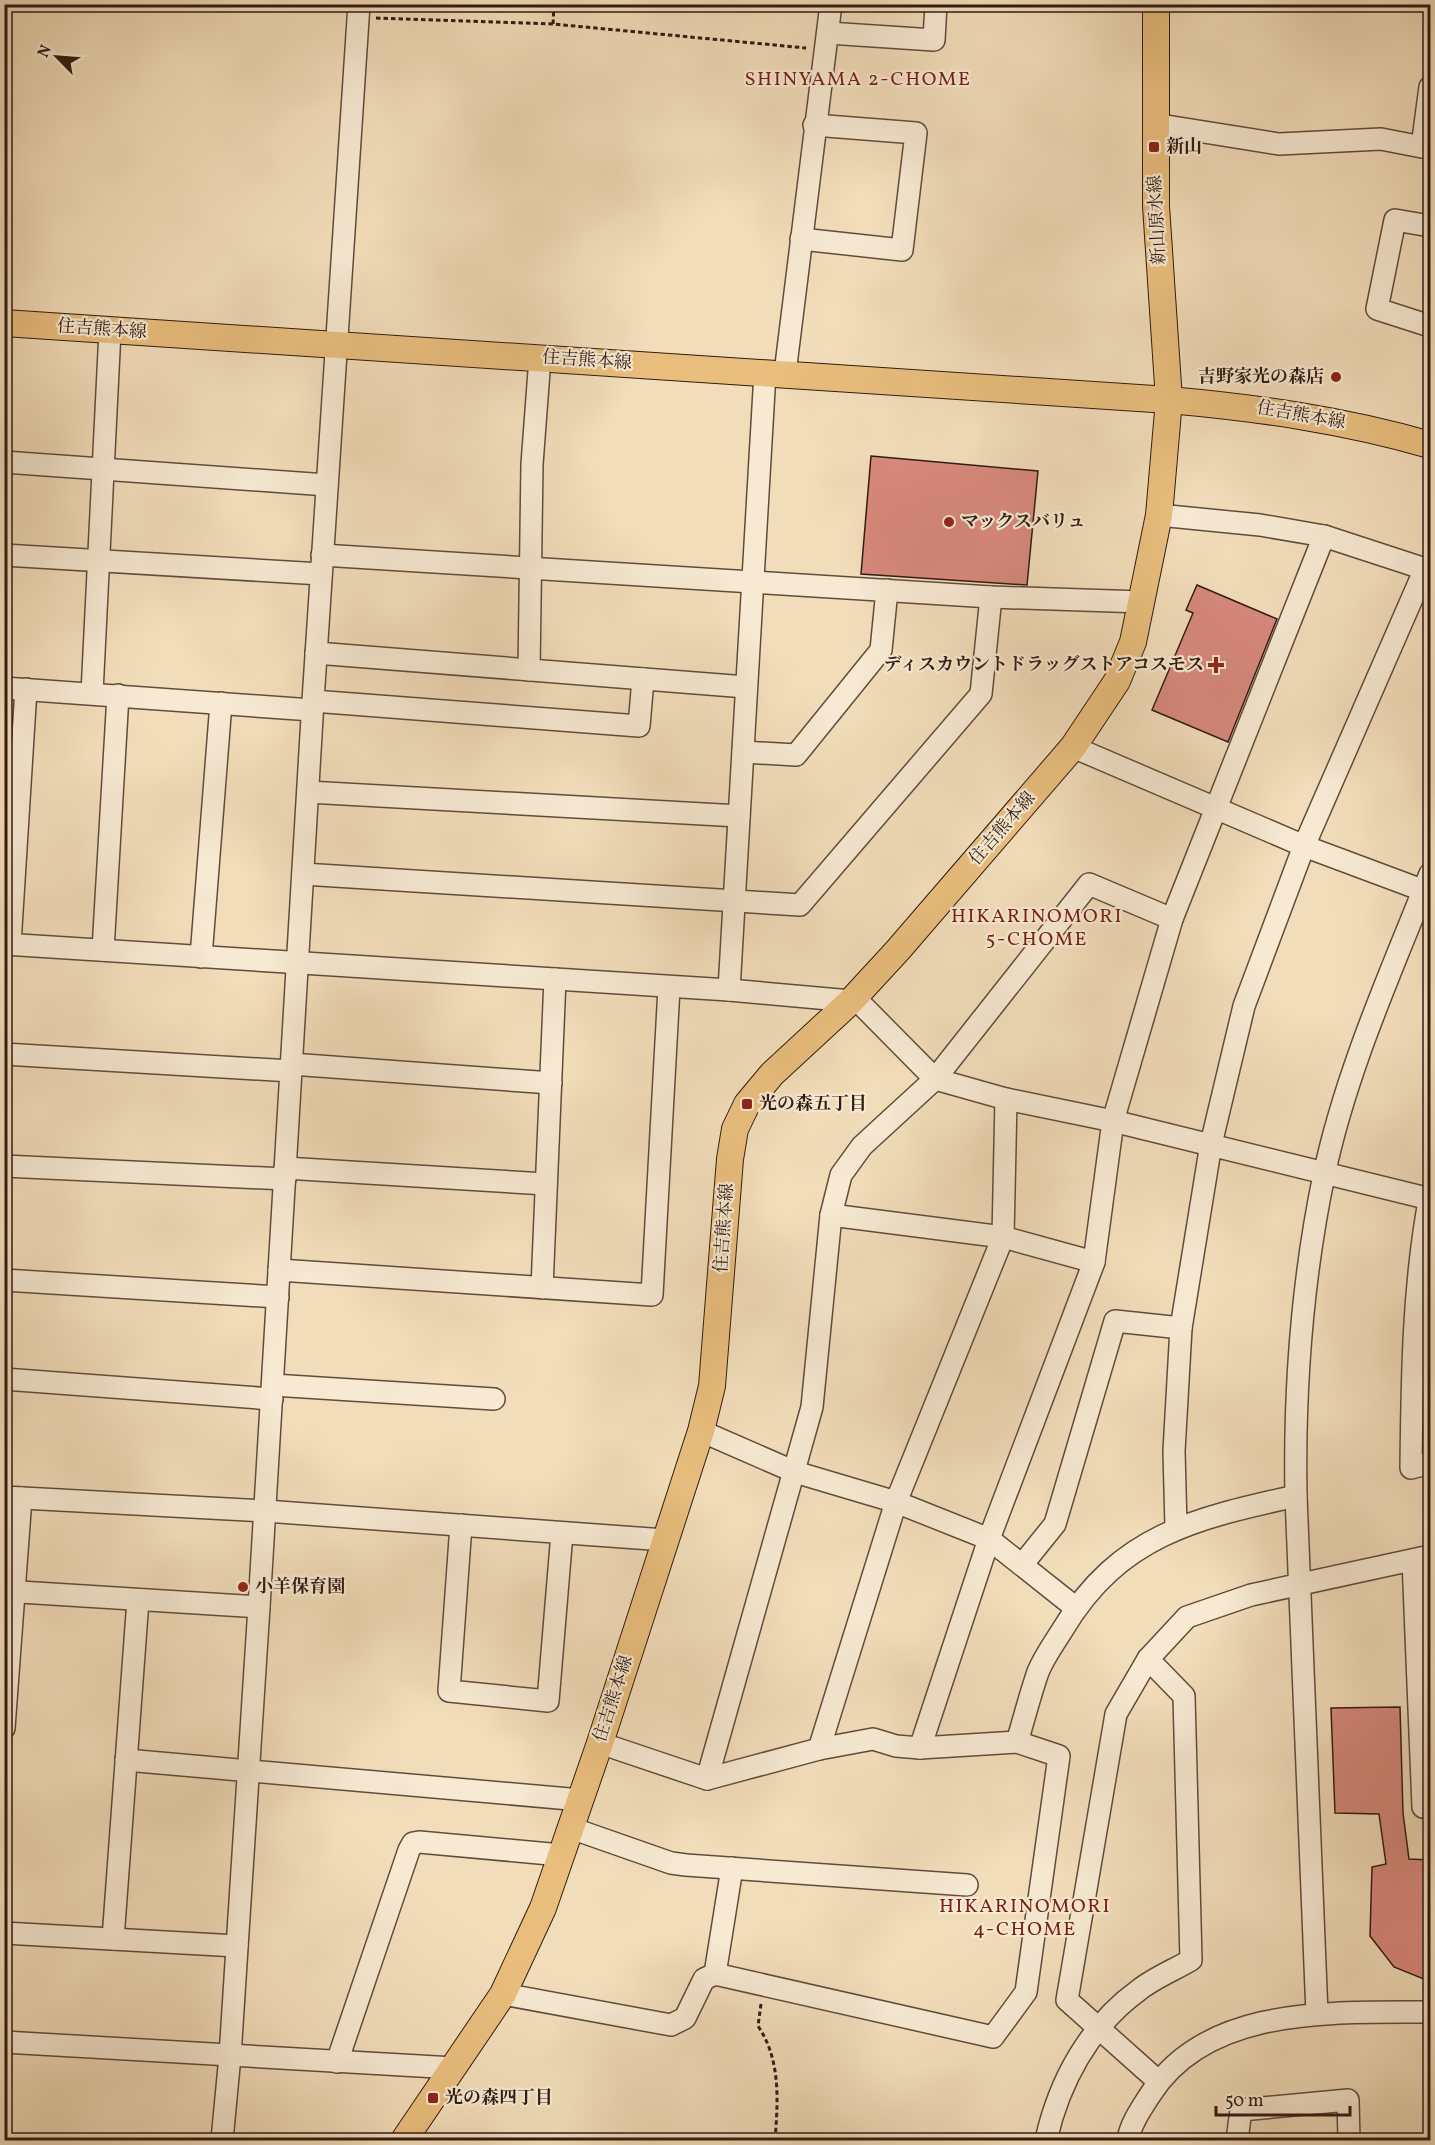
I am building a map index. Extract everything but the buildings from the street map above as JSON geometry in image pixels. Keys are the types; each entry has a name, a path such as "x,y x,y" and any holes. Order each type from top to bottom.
{"main road":[{"name":"新山原水線","path":"1156,4 1154,124 1156,206 1169,400"},
{"name":"住吉熊本線","path":"4,323 1169,400 1312,416 1431,445"},
{"name":"住吉熊本線","path":"404,2140 503,1994 543,1908 600,1743 701,1431 712,1386 735,1129 747,1104 772,1074 853,999 1073,747 1117,681 1132,642 1159,515 1169,400"}],"street":[{"path":"729,990 752,581 775,373 801,239 831,4"},
{"path":"827,41 934,40 936,4"},
{"path":"222,2140 230,2056 259,1607 312,705 358,11"},
{"path":"1154,124 1279,144 1381,139 1422,147 1431,87"},
{"path":"801,239 902,250 916,133 814,125"},
{"path":"1431,226 1395,219 1377,309 1431,326"},
{"path":"92,693 110,331"},
{"path":"529,670 529,568 535,407 540,358"},
{"path":"4,462 327,485"},
{"path":"1159,515 1260,525 1323,536 1425,569 1304,846 1244,1006 1211,1144 1181,1328 1174,1452 1176,1527"},
{"path":"920,1748 989,1539 1094,1262 1113,1121 1172,919 1323,536"},
{"path":"4,555 99,562 529,568 991,597 1142,602"},
{"path":"742,752 796,755 881,650 887,590"},
{"path":"303,874 800,905 981,694 991,597"},
{"path":"316,653 746,687"},
{"path":"4,688 221,703 312,705 639,726 643,679"},
{"path":"26,689 7,944 853,999 935,1079 1006,1099 1113,1121 1430,1198 1413,1357 1411,1468 1431,1463"},
{"path":"103,950 118,695"},
{"path":"201,957 221,703"},
{"path":"1073,747 1304,846 1428,886 1360,1051 1325,1173 1303,1298 1295,1418 1296,1496 1317,2014"},
{"path":"308,792 739,816"},
{"path":"707,1779 812,1407 831,1215 841,1175 862,1146 935,1079 1089,884 1172,919"},
{"path":"542,1288 555,979"},
{"path":"279,1270 652,1295 669,988"},
{"path":"4,1054 551,1083"},
{"path":"819,1749 896,1502 1004,1237 1006,1099"},
{"path":"4,1166 546,1184"},
{"path":"831,1215 1004,1237 1094,1262"},
{"path":"4,1280 278,1297"},
{"path":"1022,1565 1055,1524 1115,1321 1181,1328"},
{"path":"4,1379 272,1392 494,1399"},
{"path":"701,1431 795,1472 896,1502 989,1539 1076,1608"},
{"path":"1017,1742 1039,1670 1076,1608 1103,1575 1140,1547 1176,1527 1229,1510 1296,1496"},
{"path":"4,1728 13,1497 265,1510 665,1540"},
{"path":"461,1525 449,1691 548,1701 562,1533"},
{"path":"1158,2081 1067,2000 1116,1714 1148,1659 1187,1617 1251,1595 1422,1558 1423,1807 1431,1807"},
{"path":"9,1592 259,1607"},
{"path":"113,1939 138,1600"},
{"path":"1046,2140 1066,2076 1098,2029 1139,1990 1191,1960 1184,1696 1148,1659"},
{"path":"503,1994 671,2025 679,2024 685,2018 704,1979 715,1974 993,2037 1026,1992 1059,1756 1017,1742 920,1748 896,1746 873,1739 819,1749 707,1779 600,1743"},
{"path":"126,1760 580,1800"},
{"path":"571,1828 671,1863 967,1885"},
{"path":"337,2062 405,1861 413,1844 431,1843 561,1855"},
{"path":"715,1974 732,1868"},
{"path":"4,1933 237,1946"},
{"path":"1128,2140 1140,2111 1158,2081 1186,2056 1219,2037 1265,2022 1317,2014 1431,2012"},
{"path":"4,2042 454,2068"},
{"path":"1237,2140 1241,2110 1348,2100 1349,2140"}],"path":[{"path":"554,4 554,24"},
{"path":"358,11 827,41"},
{"path":"768,1986 761,2006 758,2026 769,2042 775,2062 775,2140"}],"place":[{"name":"新山","path":"1154,147"},
{"name":"吉野家光の森店","path":"1336,377"},
{"name":"マックスバリュ","path":"949,522"},
{"name":"ディスカウントドラッグストアコスモス","path":"1216,665"},
{"name":"光の森五丁目","path":"747,1104"},
{"name":"小羊保育園","path":"243,1587"},
{"name":"光の森四丁目","path":"433,2098"}],"district":[{"name":"SHINYAMA 2-CHOME","path":"858,80"},
{"name":"HIKARINOMORI 5-CHOME","path":"1037,928"},
{"name":"HIKARINOMORI 4-CHOME","path":"1025,1918"}]}
